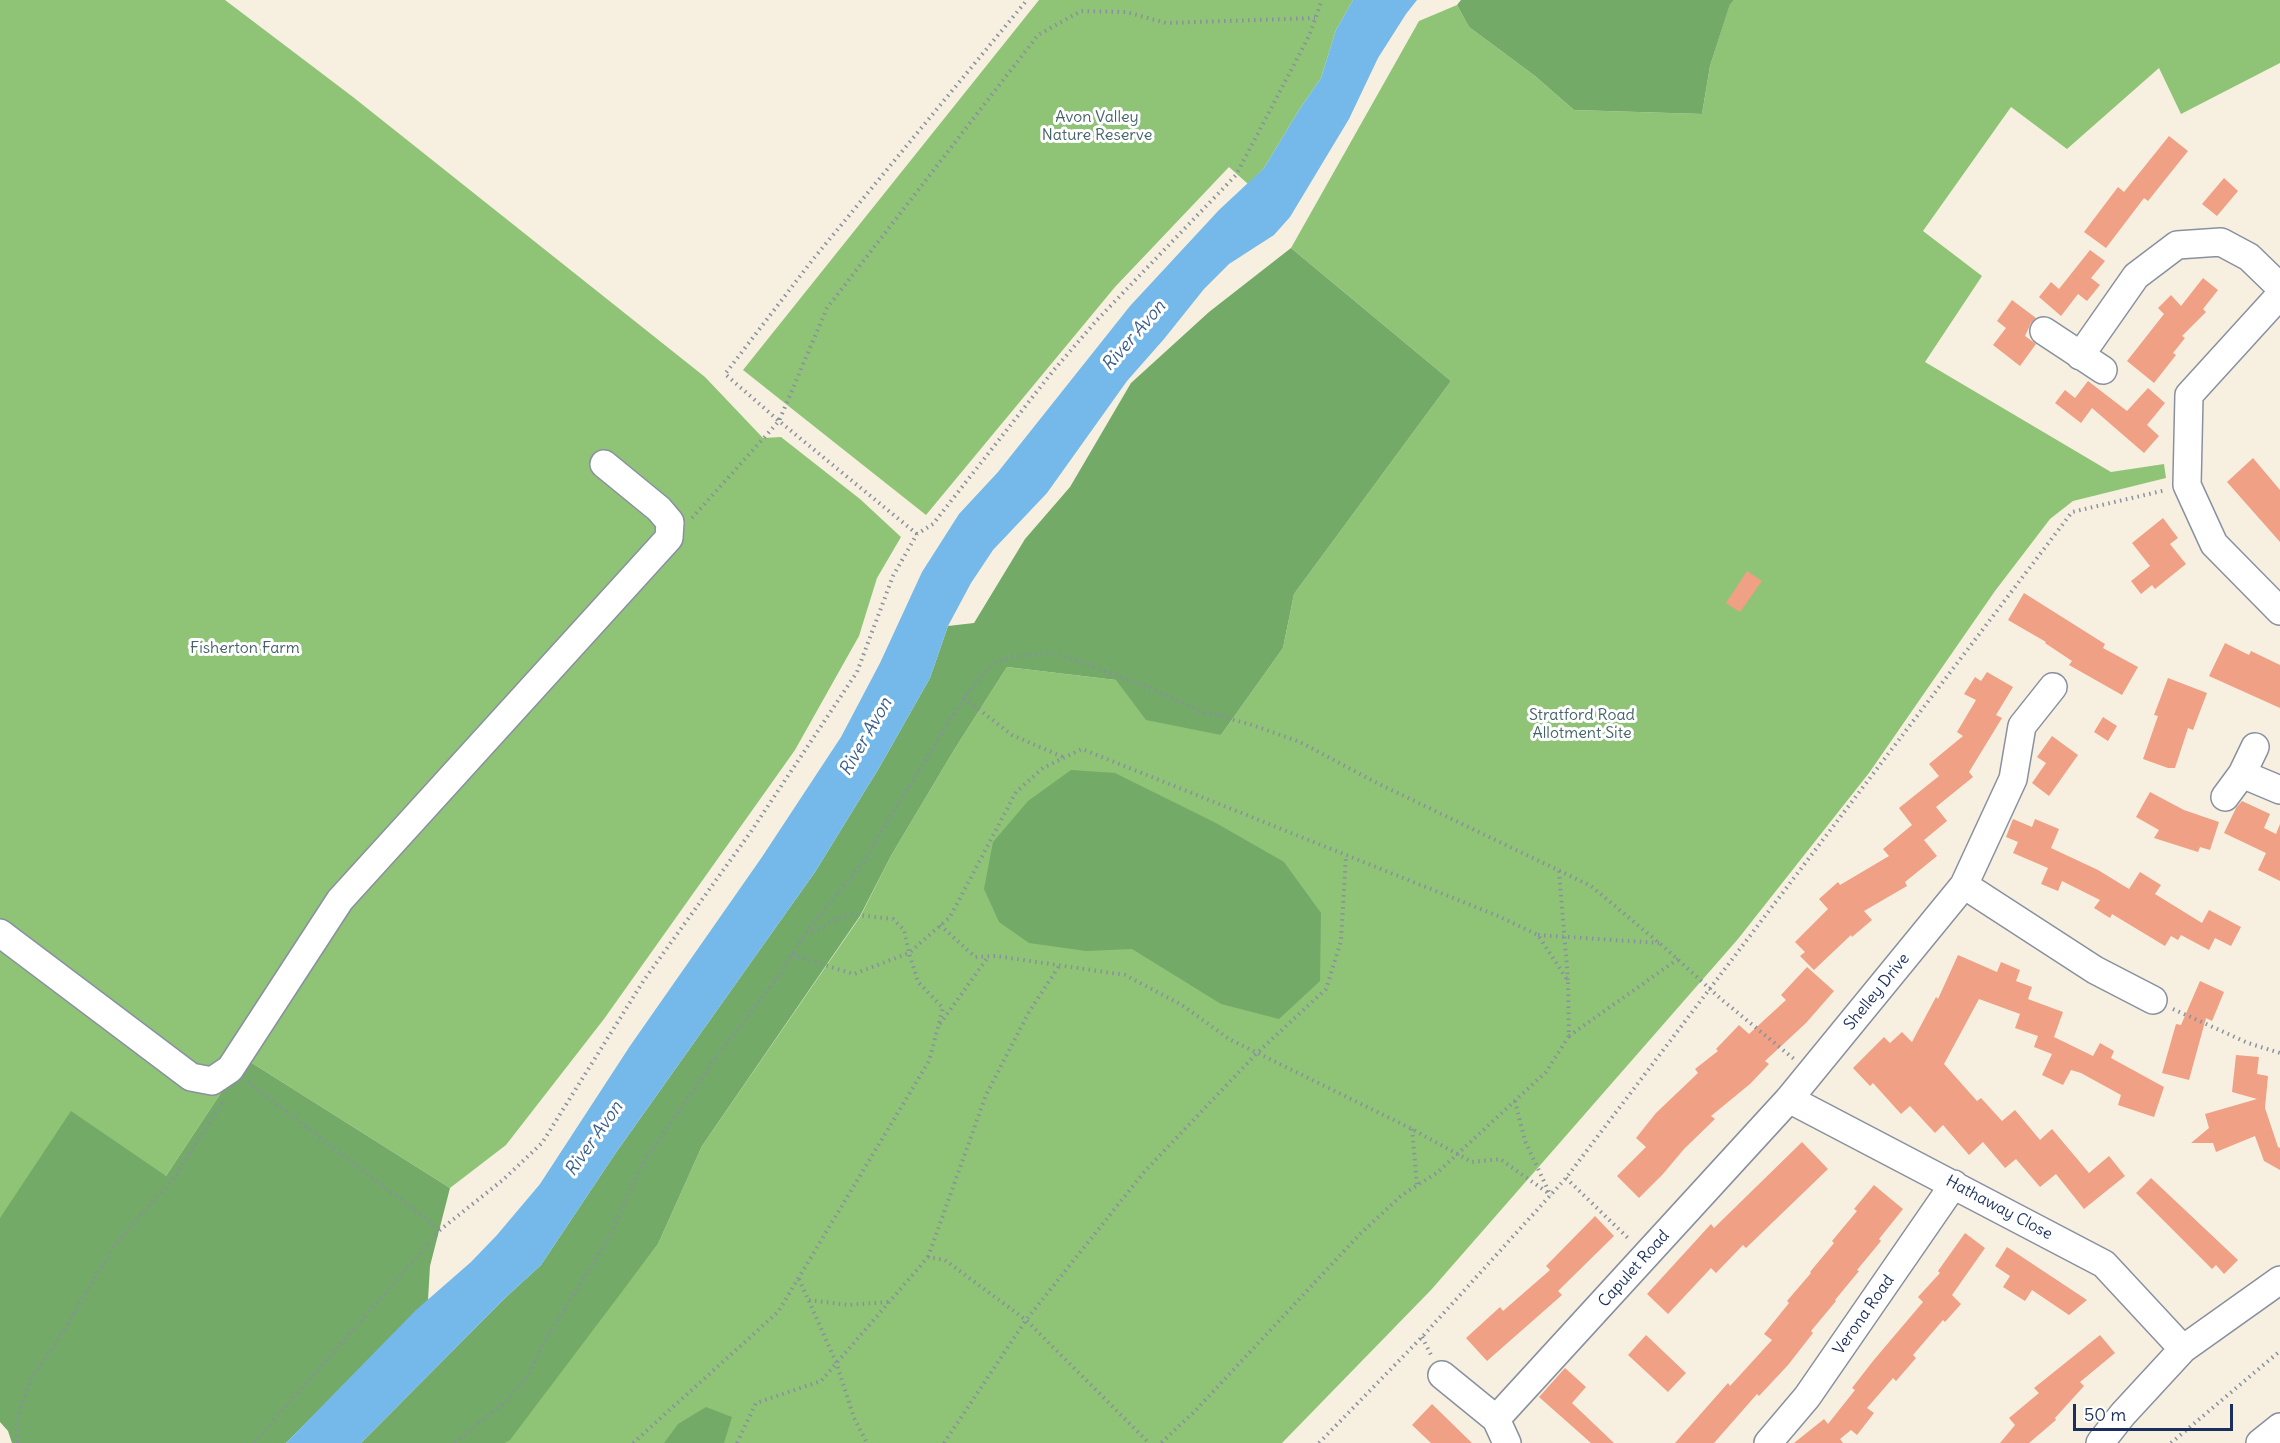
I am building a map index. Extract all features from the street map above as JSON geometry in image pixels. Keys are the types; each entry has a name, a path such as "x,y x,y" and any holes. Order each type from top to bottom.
{"street":[{"path":"2080,356 2136,276 2177,245 2221,242 2250,257 2280,287"},
{"path":"2280,295 2189,394 2187,485 2214,544 2280,610"},
{"path":"2044,331 2103,370"},
{"path":"0,933 191,1077 212,1081 230,1069 340,900 669,538 670,522 659,509 604,464"},
{"name":"Shelley Drive","path":"1789,1100 1964,885 2013,779 2022,726 2053,687"},
{"path":"2225,797 2242,774 2255,747"},
{"path":"2242,774 2280,790"},
{"path":"1964,885 2096,970 2153,1000"},
{"name":"Hathaway Close","path":"1789,1100 2104,1264 2183,1349"},
{"name":"Capulet Road","path":"1502,1431 1646,1255 1789,1100"},
{"name":"Verona Road","path":"1768,1443 1807,1397 1954,1184"},
{"path":"2100,1443 2123,1414 2183,1349 2280,1280"},
{"path":"1442,1375 1502,1431"},
{"path":"2260,1443 2280,1427"}],"path":[{"path":"254,1443 440,1230 504,1179 542,1143 644,980 750,833 857,672 894,576 917,534 933,524 1053,371 1097,320 1236,175 1309,36 1322,0"},
{"path":"917,534 778,421 827,308 1038,35 1081,11 1126,12 1166,23 1315,18"},
{"path":"1319,1443 1422,1337 1566,1178 2072,512 2187,485"},
{"path":"455,1443 507,1400 527,1377 544,1342 608,1239 643,1163 717,1056 807,933 868,856 964,698 995,663 1011,657 1045,653 1067,657 1148,687 1200,711 1249,724 1300,742 1375,782 1591,886 1710,989 1811,1072"},
{"path":"964,698 1012,735 1064,758"},
{"path":"792,955 854,974 909,953 950,917 1016,792 1043,768 1082,748 1498,916 1538,935 1659,943"},
{"path":"944,1443 1026,1320 1145,1170 1257,1053 1326,989 1341,941 1346,855"},
{"path":"1559,871 1568,981 1569,1036"},
{"path":"634,1443 778,1312 929,1061 943,1008 918,982 904,930 893,919 849,914 807,933"},
{"path":"940,925 975,957 989,956 1125,975 1182,1005 1229,1039 1412,1129 1472,1162 1500,1159 1551,1195"},
{"path":"1538,935 1568,981"},
{"path":"938,1027 989,956"},
{"path":"1161,1443 1195,1411 1359,1235 1402,1195 1438,1172 1546,1072 1569,1036 1678,959"},
{"path":"737,1443 756,1403 821,1381 928,1257 986,1095 1029,1012 1059,965"},
{"path":"2153,1000 2248,1043 2280,1053"},
{"path":"240,1076 440,1230"},
{"path":"1515,1101 1524,1141 1551,1195"},
{"path":"1412,1129 1417,1185"},
{"path":"1566,1178 1646,1255"},
{"path":"928,1257 945,1260 1026,1320 1149,1443"},
{"path":"798,1278 836,1362 854,1418 867,1443"},
{"path":"808,1300 848,1305 889,1302"},
{"path":"2170,1443 2280,1351"}],"green space":[{"name":"Fisherton Farm","path":"0,0 225,0 353,97 705,377 763,438 781,437 860,499 901,537 877,578 859,636 795,750 604,1019 506,1145 450,1188 244,1058 166,1176 0,1218"},
{"name":"Avon Valley Nature Reserve","path":"1039,0 1353,0 1336,30 1321,78 1264,168 1248,184 1229,167 1115,287 926,515 743,370"},
{"path":"1461,0 1734,0 1730,4 1710,66 1702,114 1574,110 1535,76 1469,27 1457,5"},
{"name":"Stratford Road Allotment Site","path":"1734,0 2280,0 2280,63 2181,114 2159,68 2067,149 2011,107 1923,231 1982,276 1925,362 2111,472 2164,464 2166,478 2073,501 2050,519 1995,591 1869,773 1738,939 1431,1290 1282,1443 505,1443 658,1244 702,1146 860,917 892,854 1007,667 1116,680 1221,735 1283,648 1294,594 1451,381 1291,248 1419,21 1457,5 1469,27 1535,76 1574,110 1702,114 1710,66 1730,3"},
{"path":"1291,248 1451,381 1294,594 1283,648 1221,735 1146,720 1116,680 1007,667 892,854 860,916 702,1146 658,1244 510,1440 505,1443 361,1443 504,1299 541,1265 615,1154 815,872 879,768 930,678 948,626 974,623 1025,539 1070,487 1131,383 1209,312"},
{"path":"1071,770 1115,773 1216,823 1284,862 1321,913 1320,981 1279,1019 1221,1004 1132,949 1086,951 1029,943 999,922 984,889 993,842 1028,801"},
{"path":"244,1058 450,1188 430,1266 428,1300 286,1443 12,1443 8,1431 0,1422 0,1218 71,1111 166,1176"},
{"path":"706,1407 732,1417 724,1443 664,1443 678,1424"}],"water":[{"name":"River Avon","path":"1353,0 1417,0 1378,58 1349,119 1290,217 1274,235 1229,264 1204,289 1127,381 1047,493 993,550 971,583 948,626 930,678 879,768 815,872 615,1154 541,1265 504,1299 361,1443 286,1443 416,1310 471,1262 540,1184 630,1046 762,857 841,737 880,663 922,572 959,514 998,472 1130,306 1219,210 1264,168 1321,78 1336,30"}],"building":[{"path":"2169,136 2188,151 2148,201 2144,198 2106,248 2084,232 2118,187 2124,192"},
{"path":"2224,178 2238,191 2217,216 2202,204"},
{"path":"2090,250 2105,261 2091,278 2100,285 2087,301 2078,294 2061,316 2039,297 2051,282 2059,289"},
{"path":"2203,278 2218,290 2203,309 2206,312 2182,336 2185,338 2173,353 2176,355 2154,383 2127,361 2164,314 2158,308 2171,295 2181,306"},
{"path":"2012,300 2036,318 2025,336 2036,344 2020,366 1993,345 2006,328 1997,321"},
{"path":"2088,381 2127,411 2148,388 2165,403 2147,425 2159,436 2144,453 2092,408 2081,423 2055,403 2065,390 2075,398"},
{"path":"2253,458 2280,490 2280,542 2227,482"},
{"path":"2163,518 2178,538 2170,544 2186,564 2155,589 2152,585 2141,594 2131,581 2150,566 2132,543"},
{"path":"1747,571 1762,581 1740,612 1726,603"},
{"path":"2024,593 2105,644 2103,648 2138,667 2122,695 2069,665 2072,661 2046,642 2008,620"},
{"path":"2225,643 2249,655 2251,651 2280,665 2280,708 2209,676"},
{"path":"1987,672 2013,687 1996,715 2002,718 1969,772 1973,777 1936,807 1947,821 1924,840 1937,856 1905,882 1907,886 1864,911 1872,920 1852,937 1851,935 1814,970 1800,956 1805,952 1795,942 1828,909 1819,899 1838,882 1840,885 1889,856 1883,849 1912,825 1899,808 1939,776 1929,764 1963,736 1957,732 1976,700 1964,694 1975,677 1981,681"},
{"path":"2168,678 2207,693 2193,730 2188,728 2175,768 2168,768 2143,759 2158,716 2154,715"},
{"path":"2103,717 2117,726 2108,741 2094,732"},
{"path":"2052,736 2078,755 2049,796 2032,783 2046,763 2037,757"},
{"path":"2150,792 2184,810 2219,822 2210,850 2200,847 2198,852 2154,838 2159,830 2136,817"},
{"path":"2242,801 2270,814 2264,828 2276,834 2280,824 2280,881 2258,870 2266,853 2224,833"},
{"path":"2013,819 2032,827 2035,819 2059,829 2051,848 2098,870 2129,889 2140,872 2161,885 2155,894 2202,923 2209,910 2241,927 2231,946 2215,938 2209,950 2181,935 2178,940 2171,936 2165,946 2112,914 2110,918 2094,908 2100,900 2062,881 2058,891 2041,884 2048,868 2013,853 2018,842 2006,837"},
{"path":"1958,955 1997,972 2001,962 2020,970 2016,981 2032,987 2028,999 2063,1012 2054,1037 2093,1056 2100,1043 2114,1051 2111,1058 2164,1087 2154,1117 2118,1105 2121,1095 2081,1073 2071,1070 2063,1085 2042,1075 2052,1054 2034,1047 2038,1036 2015,1028 2020,1014 1979,999 1944,1064 1977,1101 1981,1098 2002,1121 2015,1110 2040,1140 2052,1129 2089,1173 2109,1156 2125,1176 2084,1209 2056,1174 2040,1187 2016,1159 2005,1168 1983,1142 1969,1155 1943,1125 1935,1133 1910,1106 1901,1114 1873,1083 1870,1086 1853,1068 1884,1037 1890,1043 1902,1032 1912,1042 1936,997 1938,999"},
{"path":"1807,967 1834,991 1806,1023 1765,1061 1769,1064 1750,1084 1711,1116 1715,1119 1639,1198 1617,1176 1646,1147 1636,1138 1656,1113 1698,1073 1695,1069 1718,1051 1716,1049 1739,1025 1749,1034 1786,1000 1781,995"},
{"path":"2200,981 2224,992 2212,1021 2206,1018 2189,1080 2162,1073 2176,1024 2181,1025"},
{"path":"2236,1055 2259,1057 2257,1074 2268,1076 2265,1108 2280,1148 2280,1170 2264,1161 2255,1136 2216,1152 2213,1143 2191,1143 2209,1128 2205,1114 2257,1099 2232,1092"},
{"path":"1802,1142 1828,1169 1746,1248 1743,1245 1716,1273 1711,1268 1668,1314 1647,1294 1711,1224 1714,1228"},
{"path":"2151,1178 2238,1260 2224,1274 2216,1265 2212,1269 2136,1193"},
{"path":"1874,1185 1903,1209 1857,1270 1859,1271 1811,1331 1813,1333 1788,1365 1759,1396 1757,1394 1714,1443 1675,1443 1728,1383 1730,1386 1772,1340 1764,1334 1789,1303 1787,1301 1834,1243 1832,1241 1857,1211 1854,1209"},
{"path":"1595,1216 1614,1236 1558,1291 1562,1295 1487,1361 1466,1338 1500,1307 1503,1311 1550,1270 1546,1266"},
{"path":"1965,1233 1985,1248 1952,1295 1961,1304 1945,1322 1943,1320 1913,1355 1916,1358 1896,1381 1893,1378 1867,1408 1874,1413 1857,1435 1851,1430 1840,1439 1843,1443 1794,1443 1824,1419 1828,1424 1855,1390 1852,1388 1873,1361 1923,1302 1918,1297 1940,1273 1938,1271"},
{"path":"2007,1247 2087,1300 2069,1315 2032,1290 2025,1301 2003,1287 2010,1276 1995,1266"},
{"path":"1646,1335 1686,1373 1668,1392 1628,1355"},
{"path":"2100,1335 2115,1353 2080,1382 2084,1386 2055,1418 2056,1420 2029,1443 2000,1443 2015,1425 2009,1418 2039,1393 2034,1388"},
{"path":"1565,1368 1586,1387 1572,1403 1614,1443 1591,1443 1539,1397"},
{"path":"1432,1404 1472,1443 1431,1443 1412,1425"}]}
